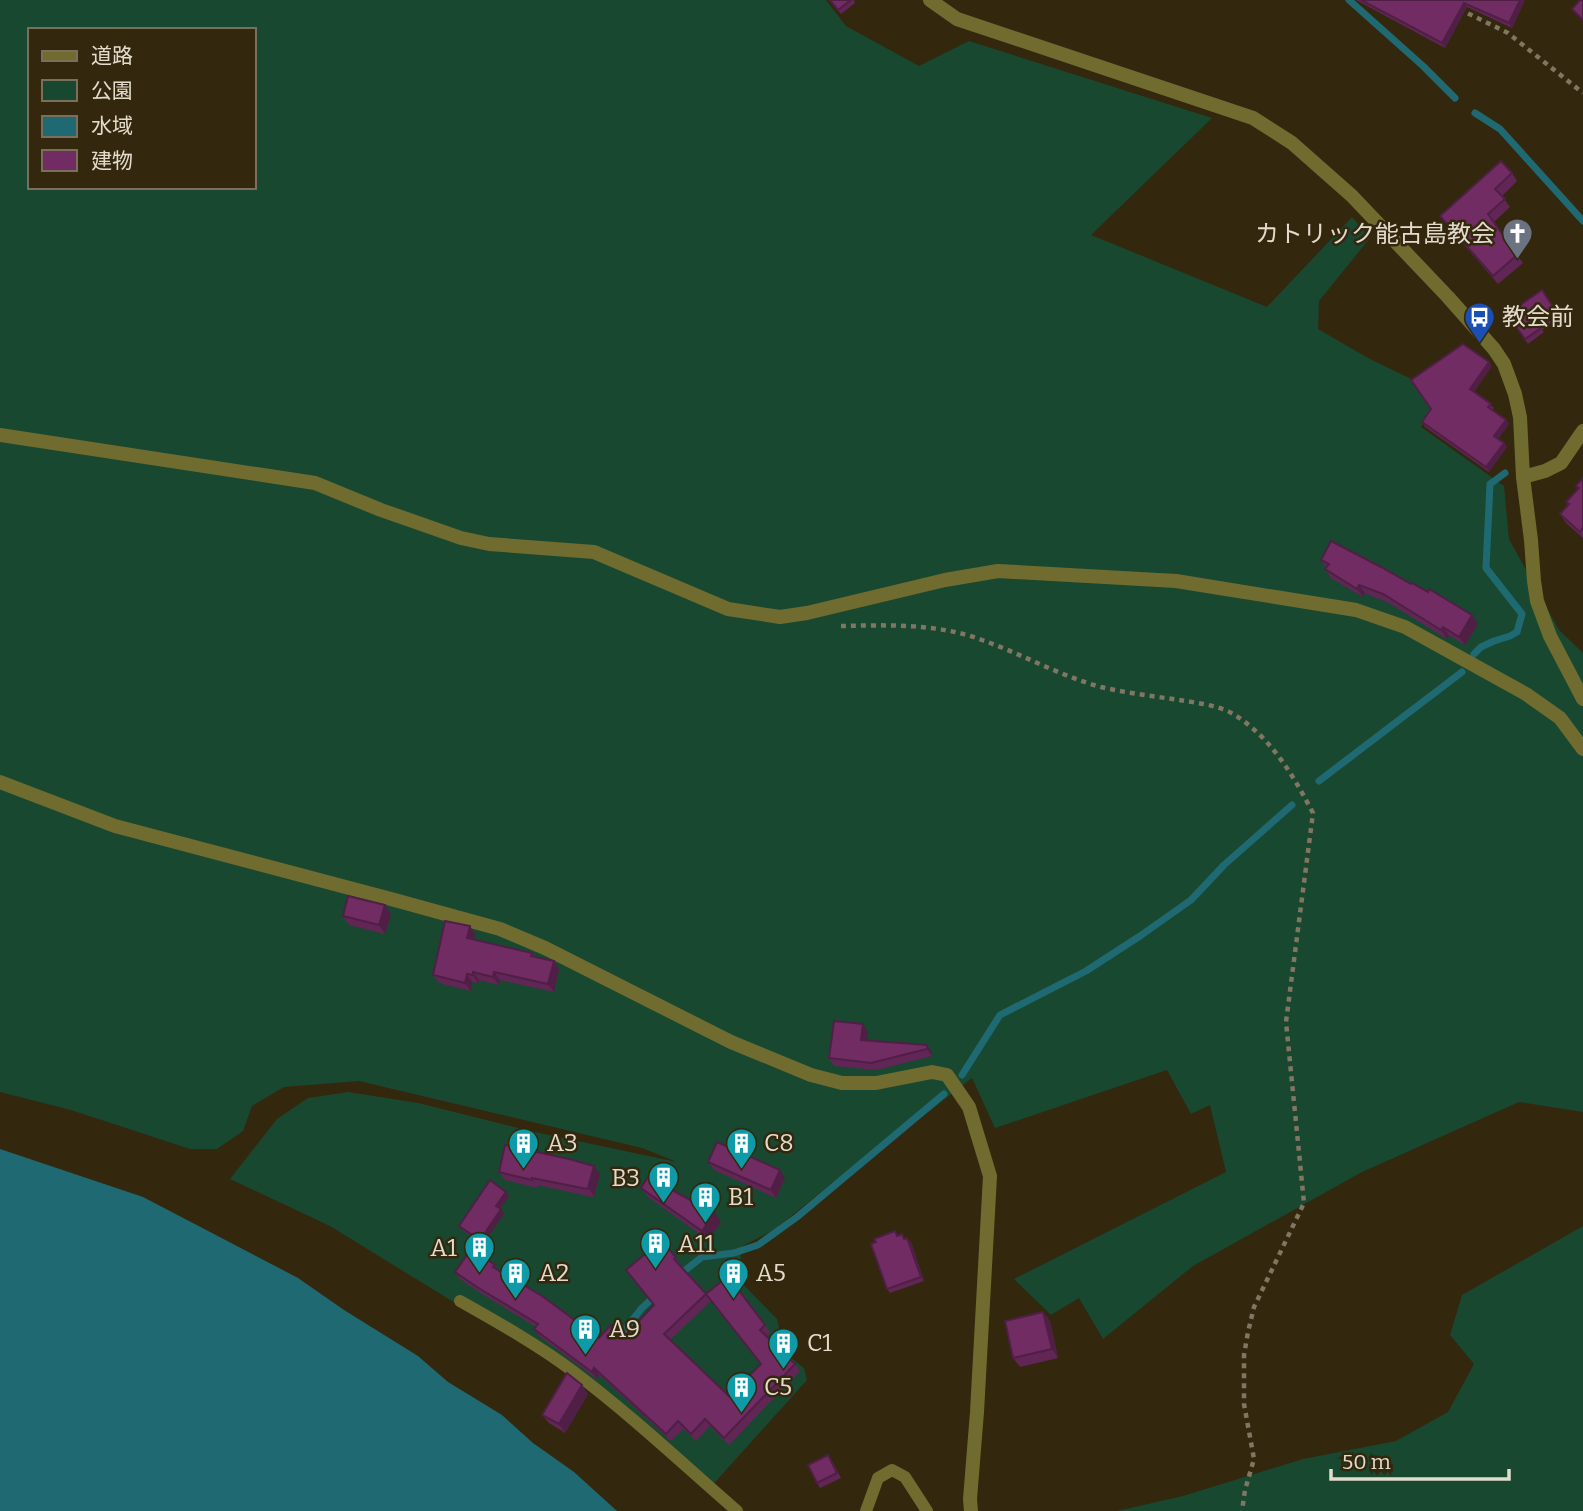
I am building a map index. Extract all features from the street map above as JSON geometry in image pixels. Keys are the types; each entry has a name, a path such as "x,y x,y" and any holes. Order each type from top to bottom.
{"street":[{"path":"930,0 957,19 1253,118 1292,143 1353,196 1448,297 1494,349 1504,364 1515,394 1520,417 1523,477 1538,601 1550,636 1583,699"},
{"path":"1523,477 1561,463 1583,431"},
{"path":"0,435 315,482 381,510 461,538 489,544 594,552 728,609 780,617 945,580 998,571 1176,581 1356,610 1405,627 1526,694 1560,718 1583,749"},
{"path":"0,782 115,826 499,929 545,948 731,1042 811,1075 842,1083 876,1083 932,1072 947,1075 969,1107 990,1176 971,1511"}],"lane":[{"path":"460,1301 572,1371 737,1511"},
{"path":"866,1511 878,1478 892,1470 905,1477 927,1511"}],"path":[{"path":"1449,5 1508,33 1583,93"},
{"path":"807,613 836,626 915,626 955,633 980,639 1100,687 1208,705 1232,713 1258,732 1280,757 1313,813 1286,1022 1304,1203 1254,1307 1248,1332 1244,1355 1244,1404 1254,1459 1242,1511"}],"green space":[{"path":"0,0 826,0 846,26 919,66 969,41 1212,118 1091,235 1267,307 1352,217 1370,238 1319,301 1318,329 1368,358 1444,395 1421,427 1504,486 1509,539 1559,630 1583,653 1583,1112 1519,1102 1362,1172 1193,1266 1103,1339 1079,1298 1051,1315 1014,1279 1226,1172 1210,1105 1191,1114 1167,1070 995,1128 972,1078 905,1130 858,1162 775,1229 741,1247 740,1281 777,1319 785,1353 804,1368 807,1380 708,1490 588,1389 551,1362 330,1226 230,1179 277,1119 308,1098 348,1092 418,1103 530,1131 677,1162 642,1148 359,1081 284,1087 252,1106 243,1131 217,1149 190,1149 71,1110 0,1092"},
{"path":"1583,1226 1583,1511 1117,1511 1183,1496 1303,1459 1396,1441 1448,1412 1474,1364 1450,1335 1462,1295"}],"water":[{"path":"0,1149 143,1197 298,1278 418,1356 448,1382 502,1415 533,1443 574,1472 617,1511 0,1511"}],"building":[{"path":"830,0 851,0 838,10"},
{"path":"1361,0 1520,0 1509,23 1464,3 1442,43"},
{"path":"1583,0 1583,20 1572,9"},
{"path":"1501,161 1512,173 1495,189 1505,199 1488,214 1517,255 1493,276 1440,216"},
{"path":"1542,290 1557,313 1525,339 1507,314"},
{"path":"1463,344 1489,362 1470,389 1491,404 1488,407 1506,420 1494,436 1504,443 1486,467 1422,422 1431,409 1411,380"},
{"path":"1583,478 1583,530 1580,532 1560,514 1569,504 1566,502 1579,488 1576,486"},
{"path":"1331,541 1411,584 1428,592 1429,589 1472,615 1459,637 1443,627 1441,630 1383,594 1359,585 1357,589 1325,569 1329,564 1321,560"},
{"path":"348,896 385,905 379,925 343,916"},
{"path":"445,921 470,926 467,938 532,953 531,956 554,961 548,984 494,972 493,977 473,972 473,975 467,974 465,983 433,975"},
{"path":"834,1021 863,1024 861,1040 927,1045 927,1049 871,1063 829,1058"},
{"path":"717,1142 780,1170 771,1190 708,1162"},
{"path":"505,1145 594,1166 588,1188 499,1172"},
{"path":"648,1177 694,1202 696,1200 715,1213 702,1231 641,1188"},
{"path":"490,1180 506,1192 496,1206 501,1209 480,1240 459,1226"},
{"path":"895,1231 897,1236 902,1234 904,1239 907,1238 921,1277 887,1289 871,1244 876,1242 874,1239"},
{"path":"662,1240 676,1258 674,1259 706,1294 728,1276 765,1325 760,1330 795,1364 724,1438 705,1419 691,1434 678,1421 666,1434 594,1368 592,1372 534,1329 538,1324 455,1272 471,1249 495,1265 493,1267 542,1296 599,1338 611,1325 624,1337 654,1305 626,1270","holes":["706,1294 761,1364 729,1396 664,1334"]},
{"path":"1043,1312 1052,1349 1013,1358 1005,1321"},
{"path":"567,1373 582,1385 559,1424 542,1415"},
{"path":"828,1455 837,1473 817,1483 808,1465"}],"waterway":[{"path":"1349,0 1455,98"},
{"path":"1475,113 1500,129 1583,221"},
{"path":"1474,654 1481,647 1517,632 1522,614 1486,568 1490,484 1505,473"},
{"path":"1319,781 1462,672"},
{"path":"962,1075 1000,1015 1086,971 1191,900 1224,865 1292,805"},
{"path":"678,1276 702,1257 734,1253 758,1245 797,1217 944,1094"},
{"path":"615,1342 656,1295"}],"place":[{"name":"カトリック能古島教会","path":"1518,261"},
{"name":"教会前","path":"1479,344"},
{"name":"A3","path":"524,1170"},
{"name":"C8","path":"741,1170"},
{"name":"B3","path":"663,1205"},
{"name":"B1","path":"705,1224"},
{"name":"A11","path":"655,1271"},
{"name":"A1","path":"480,1275"},
{"name":"A2","path":"516,1300"},
{"name":"A5","path":"733,1300"},
{"name":"A9","path":"586,1356"},
{"name":"C1","path":"784,1370"},
{"name":"C5","path":"741,1414"}]}
